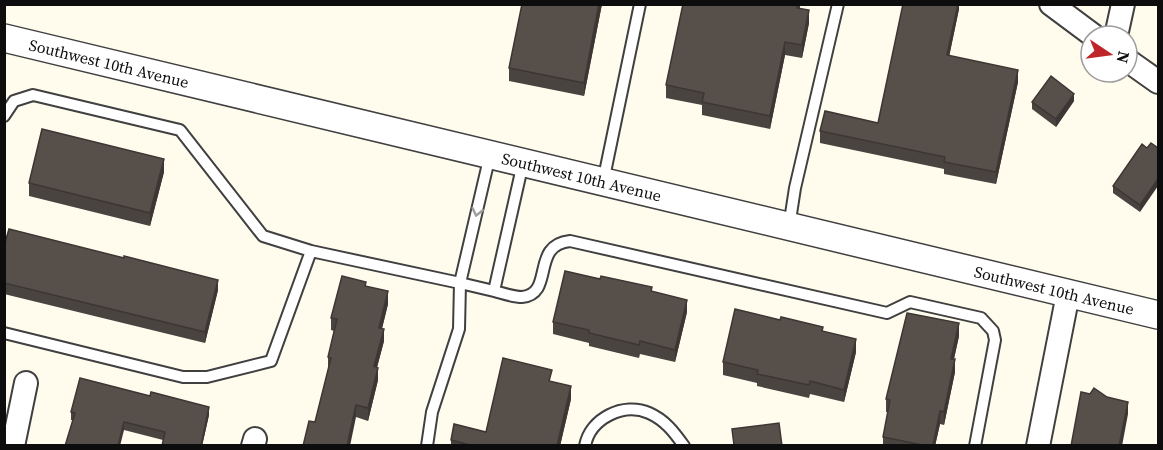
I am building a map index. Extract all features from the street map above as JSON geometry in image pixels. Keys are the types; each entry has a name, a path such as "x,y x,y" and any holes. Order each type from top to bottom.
{"street":[{"path":"1051,4 1079,25"},
{"path":"1119,24 1123,4"},
{"name":"Southwest 10th Avenue","path":"4,38 1158,315"},
{"path":"1139,69 1158,82"},
{"path":"1038,446 1068,294"},
{"path":"13,446 26,384"}],"lane":[{"path":"603,182 640,4"},
{"path":"789,227 795,188 838,4"},
{"path":"4,116 14,101 33,95 180,130 263,236 311,251 519,297 532,293 541,282 546,255 550,249 570,241 887,313 910,302 981,318 993,331 995,340 975,446"},
{"path":"426,446 432,412 459,328 460,283 490,155"},
{"path":"494,291 523,163"},
{"path":"4,333 183,376 207,377 271,361 311,251"},
{"path":"585,446 593,428 604,417 618,411 634,409 649,413 669,426 684,446"}],"building":[{"path":"522,4 599,4 584,83 509,68"},
{"path":"683,4 798,4 797,8 809,10 802,45 785,42 770,116 702,102 704,93 666,85"},
{"path":"903,4 958,4 947,55 1018,70 996,172 944,162 945,157 820,131 825,111 878,123"},
{"path":"1051,76 1074,94 1056,119 1032,102"},
{"path":"42,129 164,159 150,213 29,183"},
{"path":"1151,143 1158,148 1158,179 1140,205 1113,186 1142,144 1147,148"},
{"path":"9,229 218,280 205,332 4,283 4,246"},
{"path":"565,271 652,287 651,291 687,300 675,350 640,341 639,345 553,322"},
{"path":"342,276 366,282 365,286 388,291 379,328 384,329 374,366 378,368 368,408 356,405 347,446 303,446 309,421 315,422 331,358 328,357 337,319 331,318"},
{"path":"735,309 823,327 822,331 856,339 844,390 810,381 809,385 757,374 758,370 723,362"},
{"path":"907,313 959,323 951,359 955,359 944,412 940,411 933,446 883,437 890,400 886,399"},
{"path":"503,358 552,370 549,381 571,386 557,446 474,446 451,440 454,424 486,432"},
{"path":"80,378 150,396 151,392 209,407 201,446 162,446 165,432 124,422 118,446 65,446 75,413 71,412"},
{"path":"1094,388 1107,397 1128,402 1119,446 1071,446 1081,392 1090,394"},
{"path":"779,423 782,446 728,446 734,445 732,429"}]}
